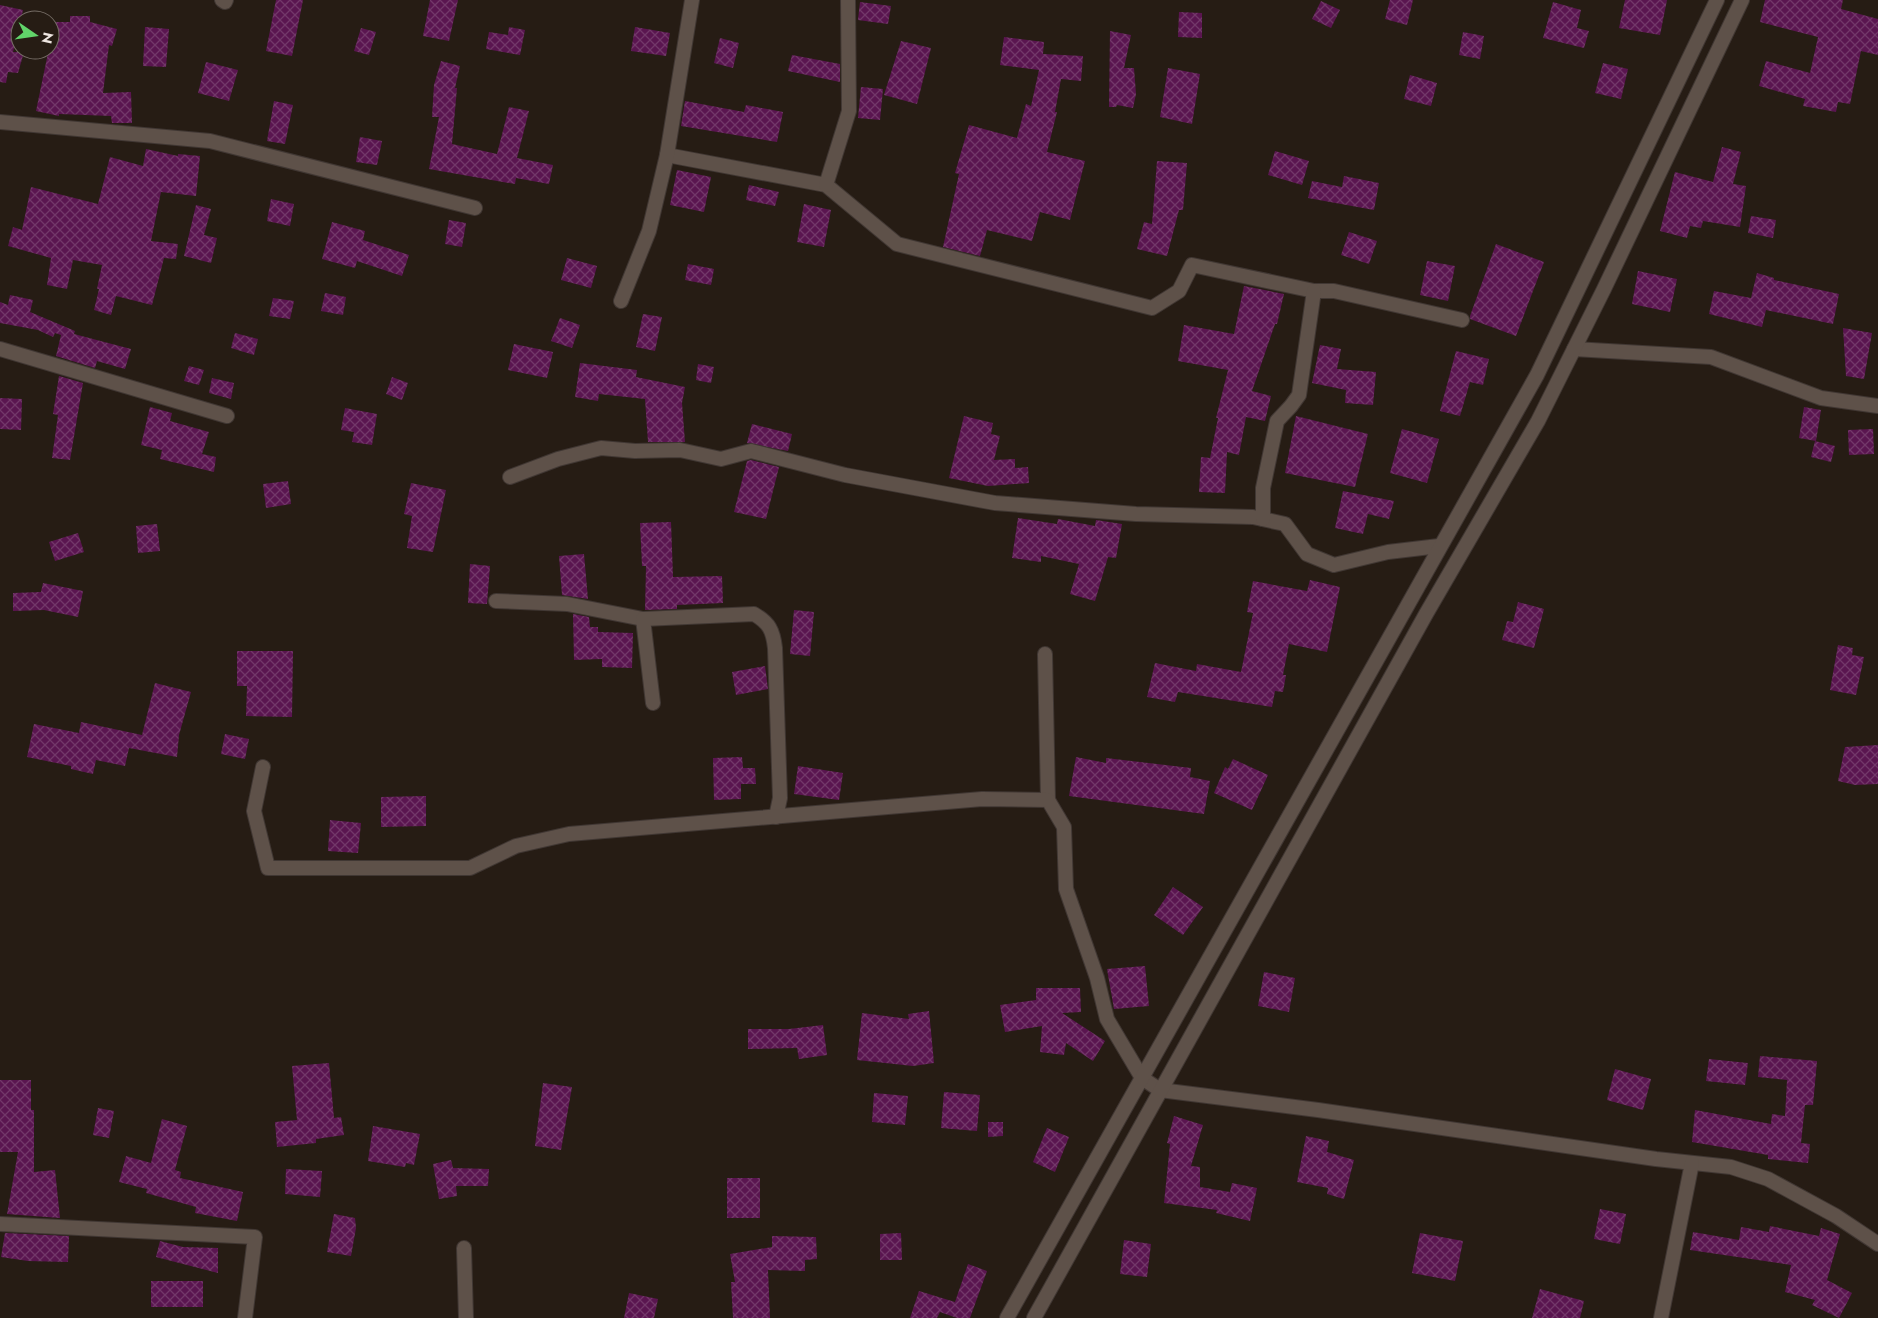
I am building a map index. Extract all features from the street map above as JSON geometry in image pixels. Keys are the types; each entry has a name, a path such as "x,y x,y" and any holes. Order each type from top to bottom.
{"street":[{"path":"222,0 225,2 226,0"},
{"path":"621,301 649,231 667,155 692,0"},
{"path":"826,185 849,111 848,0"},
{"path":"1007,1318 1548,353 1717,0"},
{"path":"1034,1318 1426,614 1538,421 1742,0"},
{"path":"0,122 210,142 475,208"},
{"path":"667,155 826,185 897,244 1152,308 1179,291 1192,265 1314,291 1334,291 1462,320"},
{"path":"1263,519 1263,488 1277,421 1291,406 1298,394 1314,291"},
{"path":"0,349 228,416"},
{"path":"1574,349 1711,357 1821,398 1878,406"},
{"path":"1548,353 1567,363"},
{"path":"510,476 558,459 600,448 635,451 680,450 721,459 751,451 845,475 996,503 1136,514 1263,519 1285,524 1307,554 1334,565 1388,552 1439,546"},
{"path":"496,601 567,604 643,619 754,614 768,622 774,634 775,648 780,798 776,817"},
{"path":"643,619 653,703"},
{"path":"1045,654 1048,800 1064,826 1066,890 1097,978 1107,1019 1142,1078 1160,1090 1731,1167 1768,1178 1836,1216 1878,1244"},
{"path":"263,767 254,811 268,868 470,868 516,846 569,834 982,800 1048,800"},
{"path":"1661,1318 1692,1162"},
{"path":"0,1224 254,1237 245,1318"},
{"path":"464,1248 466,1318"}],"building":[{"path":"276,0 303,0 292,56 266,51"},
{"path":"430,0 458,0 449,41 423,36"},
{"path":"1390,0 1413,0 1407,25 1385,19"},
{"path":"1625,0 1667,0 1660,35 1619,28"},
{"path":"1765,0 1843,0 1841,9 1878,19 1878,55 1861,51 1850,104 1838,102 1836,112 1803,106 1805,99 1759,86 1766,61 1810,73 1818,37 1760,22"},
{"path":"1321,1 1340,10 1331,28 1312,19"},
{"path":"860,2 891,6 888,24 858,20"},
{"path":"1553,2 1581,10 1577,28 1589,31 1584,48 1543,38"},
{"path":"0,5 23,10 10,10 10,60 22,60 18,73 8,72 6,83 0,82"},
{"path":"1179,12 1202,13 1202,38 1178,37"},
{"path":"70,16 90,16 90,22 117,29 112,46 109,45 103,93 131,92 132,123 112,123 111,116 59,114 59,116 36,111 47,60 60,60 60,22 70,22"},
{"path":"145,27 169,29 166,67 143,66"},
{"path":"509,27 525,30 520,55 486,49 489,32 508,35"},
{"path":"635,27 670,33 666,56 631,51"},
{"path":"361,28 376,32 369,55 354,51"},
{"path":"1110,31 1131,35 1124,68 1134,68 1136,94 1133,108 1117,105 1116,107 1109,107"},
{"path":"1463,32 1484,36 1480,59 1459,55"},
{"path":"1004,37 1044,42 1043,54 1083,56 1081,81 1061,79 1055,112 1057,112 1047,152 1085,161 1070,220 1040,212 1032,241 987,230 980,256 943,247 959,174 955,173 969,125 1017,138 1026,104 1031,106 1039,70 1000,65"},
{"path":"720,38 739,43 733,68 714,63"},
{"path":"901,41 931,48 917,104 884,95"},
{"path":"792,55 840,64 840,82 788,71"},
{"path":"441,61 460,66 455,88 457,88 452,144 497,154 509,107 529,111 517,158 553,165 549,184 516,178 515,184 429,169 439,117 432,117 434,85"},
{"path":"206,62 238,70 229,101 198,93"},
{"path":"1603,63 1628,69 1621,99 1595,93"},
{"path":"1168,68 1200,74 1192,124 1160,117"},
{"path":"1410,75 1437,83 1431,106 1404,99"},
{"path":"861,87 883,89 880,120 858,118"},
{"path":"274,101 293,105 285,144 267,141"},
{"path":"685,101 744,112 746,105 783,112 777,142 681,126"},
{"path":"360,137 382,141 377,165 356,162"},
{"path":"1722,147 1741,152 1733,184 1746,186 1740,227 1703,221 1701,228 1690,226 1687,238 1660,231 1675,172 1713,182"},
{"path":"146,149 178,156 178,154 200,156 196,196 161,192 151,241 178,244 176,259 164,258 152,305 116,296 111,315 94,310 102,265 73,260 67,289 47,285 51,258 8,246 13,227 22,230 31,187 98,204 110,157 143,166"},
{"path":"1275,151 1309,161 1302,185 1268,175"},
{"path":"1157,161 1187,163 1183,210 1179,210 1167,256 1137,249 1144,222 1152,224"},
{"path":"677,170 711,177 704,212 670,205"},
{"path":"1344,176 1379,183 1374,210 1308,198 1312,181 1342,187"},
{"path":"749,185 779,192 775,206 746,200"},
{"path":"271,199 294,204 290,226 267,221"},
{"path":"804,204 831,210 824,247 797,242"},
{"path":"196,205 211,209 204,235 217,238 211,263 184,256"},
{"path":"1751,216 1776,220 1773,238 1748,233"},
{"path":"449,220 466,223 462,247 445,244"},
{"path":"332,222 365,231 363,240 409,255 402,276 357,261 355,268 322,259"},
{"path":"1349,232 1377,241 1369,264 1341,255"},
{"path":"1496,244 1544,262 1516,336 1470,319"},
{"path":"567,258 597,266 591,288 561,280"},
{"path":"1427,261 1455,266 1448,301 1420,295"},
{"path":"688,264 714,269 711,285 685,280"},
{"path":"1638,271 1677,279 1670,312 1632,304"},
{"path":"1757,273 1774,278 1774,280 1839,294 1833,324 1766,310 1762,327 1709,314 1714,291 1751,298"},
{"path":"1244,286 1284,294 1277,324 1275,324 1252,391 1271,396 1265,421 1246,417 1239,455 1227,452 1225,493 1199,492 1201,457 1210,458 1218,418 1216,418 1228,370 1178,361 1184,325 1234,334"},
{"path":"325,293 346,297 343,315 321,311"},
{"path":"10,295 33,300 30,312 75,331 74,334 131,349 125,369 97,361 95,368 56,356 61,335 55,333 53,337 38,330 0,323 0,302 8,305"},
{"path":"273,298 294,301 290,319 269,316"},
{"path":"643,314 662,317 655,351 636,347"},
{"path":"560,318 580,325 572,348 551,341"},
{"path":"1843,328 1872,333 1864,379 1846,376"},
{"path":"235,333 258,339 254,355 231,348"},
{"path":"514,344 553,352 547,378 508,370"},
{"path":"1320,345 1341,349 1337,369 1376,372 1373,405 1345,403 1346,390 1312,383"},
{"path":"1456,351 1489,359 1483,385 1470,382 1460,416 1440,411"},
{"path":"580,363 637,370 636,377 685,387 682,403 685,442 648,442 645,399 599,394 598,401 575,397"},
{"path":"698,364 714,367 711,383 696,380"},
{"path":"189,366 204,370 199,385 184,381"},
{"path":"59,376 83,383 70,460 52,458 58,415 53,414"},
{"path":"392,377 408,383 402,400 386,394"},
{"path":"212,378 234,383 231,399 209,393"},
{"path":"0,398 22,399 21,430 0,429"},
{"path":"150,407 172,413 170,421 209,432 202,454 216,457 214,472 160,459 162,450 141,445"},
{"path":"1804,407 1821,410 1816,441 1799,438"},
{"path":"345,408 377,414 372,445 352,442 354,432 341,430"},
{"path":"964,416 993,423 991,434 1000,436 994,460 1015,459 1015,468 1028,467 1029,483 988,486 949,478"},
{"path":"1296,416 1368,434 1355,487 1285,473"},
{"path":"752,424 792,434 788,451 747,443"},
{"path":"1402,429 1439,439 1427,483 1390,473"},
{"path":"1873,429 1874,454 1849,455 1848,430"},
{"path":"1815,441 1835,446 1831,462 1811,457"},
{"path":"751,460 779,467 766,519 734,512 747,461"},
{"path":"288,481 291,504 266,508 263,484"},
{"path":"411,483 446,490 433,552 407,548 412,516 404,514"},
{"path":"1343,491 1394,501 1389,519 1368,514 1363,534 1335,528"},
{"path":"1018,518 1057,524 1058,519 1095,526 1096,520 1122,524 1116,558 1108,557 1095,601 1070,594 1079,564 1041,556 1041,562 1012,558"},
{"path":"671,522 673,577 722,576 723,603 677,605 677,609 645,610 646,566 642,566 640,523"},
{"path":"157,524 160,551 138,553 136,526"},
{"path":"78,533 84,552 55,561 49,542"},
{"path":"584,554 588,599 562,595 559,556"},
{"path":"470,564 490,566 487,604 468,603"},
{"path":"1310,580 1340,587 1327,652 1289,644 1283,675 1286,675 1283,692 1275,691 1272,707 1178,692 1175,702 1147,697 1155,663 1196,671 1197,664 1241,672 1253,613 1247,612 1253,581 1307,591"},
{"path":"43,583 83,591 78,617 44,610 13,611 13,593 41,592"},
{"path":"1518,602 1544,609 1534,648 1502,640 1507,621 1513,622"},
{"path":"794,610 814,612 810,656 790,654"},
{"path":"573,614 589,617 590,627 598,627 598,632 633,633 632,668 602,667 602,659 574,660"},
{"path":"1838,645 1853,648 1852,655 1864,657 1856,695 1830,690"},
{"path":"237,651 293,651 292,717 246,716 247,686 237,686"},
{"path":"765,666 768,689 736,695 732,672"},
{"path":"155,683 191,692 179,735 177,757 129,748 125,766 96,760 93,774 71,769 71,766 27,757 34,724 79,733 81,722 142,735"},
{"path":"225,734 249,739 245,759 221,754"},
{"path":"1878,745 1878,784 1855,785 1838,781 1845,747"},
{"path":"742,757 743,768 755,768 756,784 741,784 741,799 714,800 713,758"},
{"path":"1076,757 1106,763 1106,758 1191,768 1190,777 1210,781 1204,814 1069,796"},
{"path":"1233,759 1268,775 1252,810 1214,793 1225,767 1228,769"},
{"path":"798,766 843,773 839,800 794,794"},
{"path":"426,796 426,826 381,827 381,797"},
{"path":"330,820 361,823 358,853 328,851"},
{"path":"1173,887 1203,907 1183,935 1154,915"},
{"path":"1145,966 1149,1006 1114,1009 1107,969"},
{"path":"1264,972 1295,978 1289,1012 1258,1006"},
{"path":"1036,988 1080,988 1081,1012 1062,1013 1105,1041 1093,1061 1066,1043 1064,1055 1040,1052 1042,1026 1005,1032 1000,1005 1036,1000"},
{"path":"929,1011 934,1063 913,1066 857,1060 862,1013 909,1019 908,1014"},
{"path":"823,1025 827,1055 799,1059 797,1048 748,1049 748,1029 789,1029"},
{"path":"1760,1056 1817,1061 1813,1105 1805,1105 1801,1143 1810,1144 1808,1163 1768,1159 1768,1155 1692,1142 1695,1110 1771,1124 1772,1114 1785,1116 1787,1080 1758,1077"},
{"path":"1709,1059 1748,1063 1745,1085 1706,1081"},
{"path":"329,1063 334,1118 341,1117 344,1135 316,1139 316,1143 277,1147 275,1122 297,1120 292,1066"},
{"path":"1615,1069 1651,1079 1643,1110 1607,1100"},
{"path":"0,1080 31,1080 31,1110 34,1110 34,1172 55,1170 60,1218 7,1214 18,1152 0,1152"},
{"path":"543,1083 572,1087 561,1150 535,1146"},
{"path":"944,1092 980,1095 977,1131 941,1128"},
{"path":"874,1093 908,1096 905,1125 872,1122"},
{"path":"98,1108 114,1111 109,1138 93,1135"},
{"path":"1174,1116 1203,1125 1191,1166 1200,1167 1200,1187 1230,1192 1232,1183 1257,1188 1250,1221 1216,1213 1217,1210 1164,1203 1170,1144 1167,1143"},
{"path":"162,1119 187,1126 175,1170 181,1172 180,1178 243,1192 237,1221 195,1213 196,1207 146,1193 147,1189 119,1182 126,1156 151,1163"},
{"path":"988,1122 1003,1122 1003,1136 988,1137"},
{"path":"373,1126 420,1134 414,1165 406,1163 405,1167 368,1161"},
{"path":"1047,1128 1069,1137 1055,1172 1033,1162"},
{"path":"1306,1136 1329,1141 1327,1152 1354,1160 1344,1199 1327,1194 1328,1188 1297,1182"},
{"path":"451,1160 453,1168 489,1169 488,1186 456,1186 457,1196 439,1199 433,1164"},
{"path":"286,1169 322,1171 320,1197 285,1194"},
{"path":"727,1178 760,1178 760,1218 727,1218"},
{"path":"1600,1209 1626,1214 1620,1244 1594,1239"},
{"path":"334,1214 355,1218 356,1228 351,1256 327,1252"},
{"path":"1770,1226 1819,1236 1821,1228 1840,1234 1827,1280 1852,1293 1839,1318 1812,1305 1815,1300 1785,1292 1791,1265 1690,1250 1693,1232 1739,1240 1741,1227 1769,1232"},
{"path":"5,1233 69,1236 68,1262 28,1261 1,1257"},
{"path":"901,1233 902,1260 880,1260 880,1234"},
{"path":"1420,1233 1463,1241 1455,1281 1412,1273"},
{"path":"772,1236 816,1237 817,1259 805,1260 805,1271 768,1270 770,1318 733,1318 731,1282 735,1282 730,1254 772,1247"},
{"path":"1124,1240 1151,1244 1147,1277 1120,1274"},
{"path":"160,1241 183,1247 218,1248 218,1273 156,1257"},
{"path":"968,1264 987,1271 970,1318 957,1318 940,1312 937,1318 910,1318 919,1291 955,1302"},
{"path":"151,1281 203,1281 203,1307 151,1307"},
{"path":"1540,1289 1584,1301 1580,1318 1532,1318"},
{"path":"629,1293 658,1299 654,1318 624,1318"}]}
